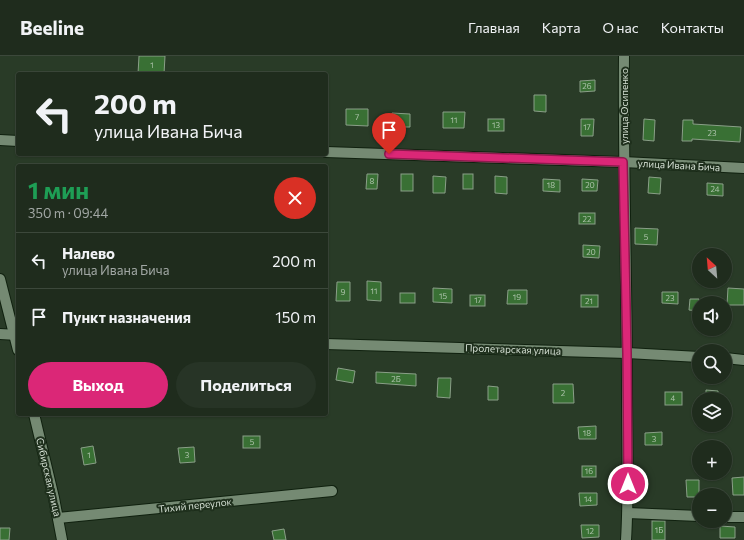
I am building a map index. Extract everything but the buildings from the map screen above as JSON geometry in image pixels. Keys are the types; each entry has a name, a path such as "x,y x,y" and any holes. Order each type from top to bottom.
{"street":[{"name":"улица Осипенко","path":"624,56 623,162 627,353 628,513 626,540"},
{"path":"0,140 16,141"},
{"name":"улица Ивана Бича","path":"328,152 623,162 744,168"},
{"path":"0,279 16,335 0,334"},
{"name":"Пролетарская улица","path":"328,344 627,353 692,357"},
{"path":"732,359 744,360"},
{"name":"Сибирская улица","path":"34,416 62,540"},
{"name":"Тихий переулок","path":"58,518 332,491"},
{"path":"628,513 692,516"},
{"path":"732,516 744,517"}],"route":[{"path":"389,154 623,162 628,484"}]}
